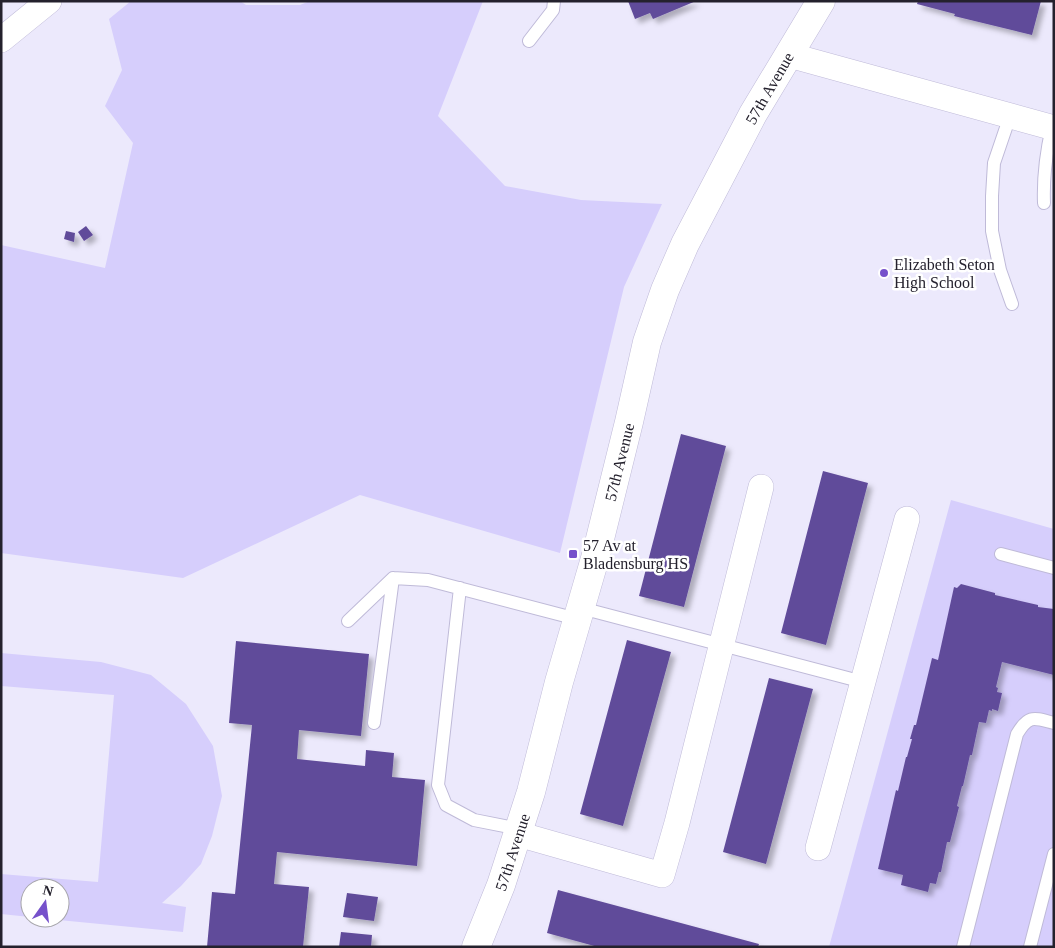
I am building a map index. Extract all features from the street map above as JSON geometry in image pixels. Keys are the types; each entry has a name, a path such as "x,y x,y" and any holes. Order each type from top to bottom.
{"street":[{"path":"1,40 49,1"},
{"name":"57th Avenue","path":"476,947 501,885 531,792 559,682 603,527 647,342 665,290 685,244 753,114 821,1"},
{"path":"789,55 1053,128"},
{"path":"519,832 662,875 677,823 761,487"},
{"path":"818,848 907,519"}],"lane":[{"path":"529,41 553,10 554,1"},
{"path":"1010,116 994,164 992,231 1000,270 1012,304"},
{"path":"1044,203 1043,178 1046,154 1053,128"},
{"path":"1001,554 1054,568"},
{"path":"348,620 393,578 428,580 722,644 863,682"},
{"path":"374,723 393,578"},
{"path":"460,588 438,785 446,805 474,820 519,832"},
{"path":"963,947 1017,734 1024,722 1034,718 1054,723"},
{"path":"1030,947 1054,854"}],"shaded area":[{"path":"131,1 240,1 246,5 300,5 310,1 483,1 438,116 505,186 581,200 662,204 624,287 560,553 360,495 183,578 1,553 1,245 105,268 133,143 105,106 122,70 109,19"},
{"path":"951,500 1054,529 1054,947 829,947"},
{"path":"1,653 101,662 151,675 186,704 213,746 222,796 212,836 201,864 162,903 186,907 183,932 70,921 70,880 98,882 114,695 1,686"},
{"path":"1,874 50,878 20,878 20,916 1,914"}],"building":[{"path":"628,1 696,1 653,19 650,13 635,19"},
{"path":"918,1 1041,1 1032,35 954,16 955,14 917,4"},
{"path":"86,226 93,235 84,241 78,232"},
{"path":"66,231 75,233 74,242 64,239"},
{"path":"681,434 726,446 684,607 639,596"},
{"path":"823,471 868,483 826,645 781,633"},
{"path":"961,584 995,593 995,595 1038,605 1038,607 1054,609 1054,675 1002,662 996,687 998,688 997,692 1002,693 998,711 989,710 986,723 979,722 972,755 970,755 957,806 959,807 950,842 947,842 941,872 939,872 936,884 930,883 928,892 901,885 903,875 878,869 896,790 898,791 932,658 938,660 954,587 957,588"},
{"path":"627,640 671,652 623,826 580,814"},
{"path":"236,641 369,654 361,736 299,730 297,759 365,766 366,750 394,753 392,777 425,780 417,866 277,852 274,884 309,887 303,947 207,947 212,892 235,894 252,725 229,723"},
{"path":"769,678 813,689 766,864 723,852"},
{"path":"558,890 759,944 758,947 598,947 547,933"},
{"path":"347,893 378,897 374,921 343,917"},
{"path":"341,932 372,935 371,947 339,947"}],"place":[{"name":"Elizabeth Seton High School","path":"884,273"},
{"name":"57 Av at Bladensburg HS","path":"573,554"}]}
